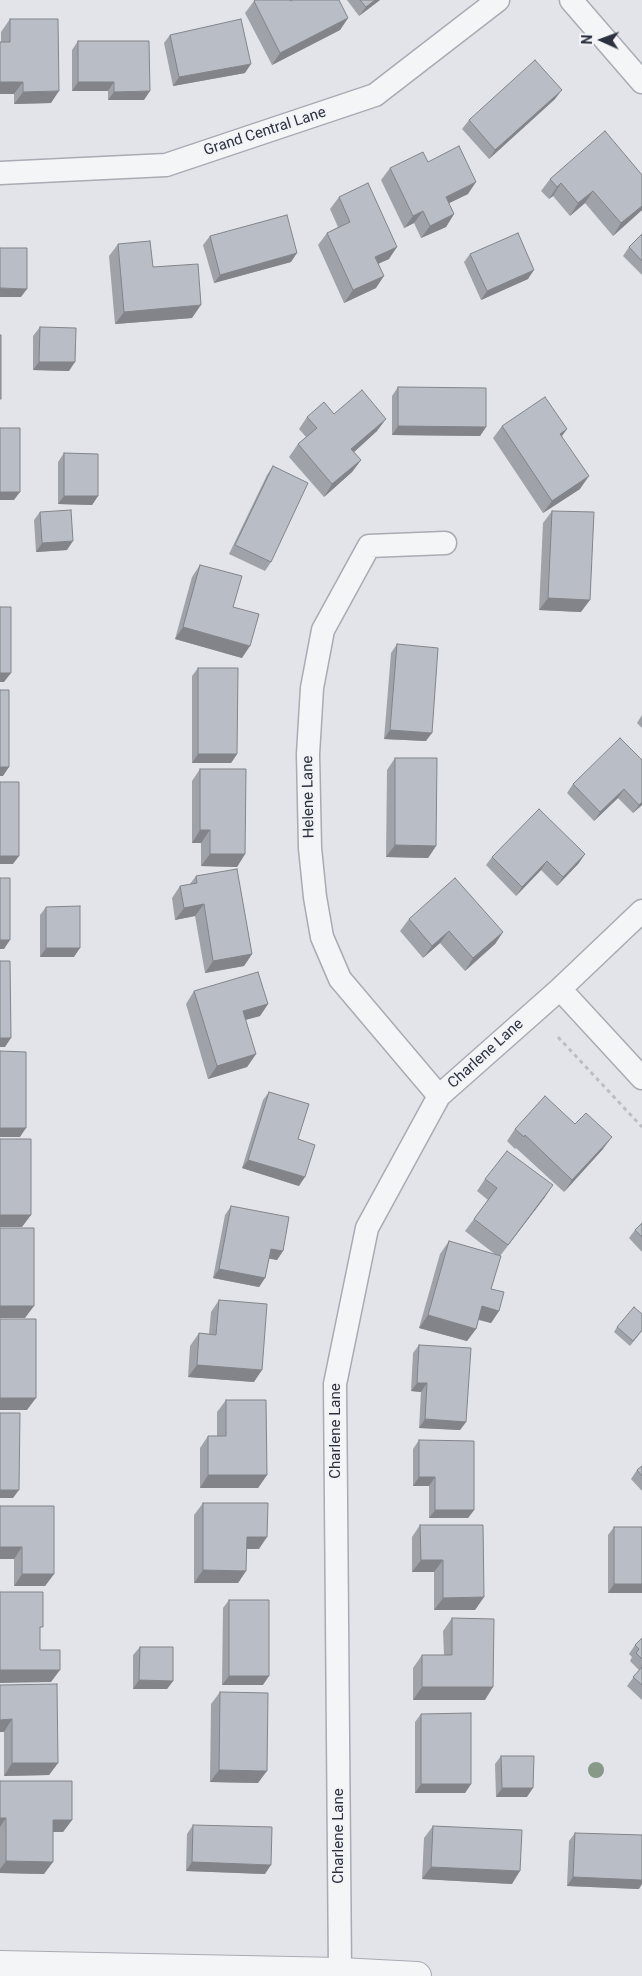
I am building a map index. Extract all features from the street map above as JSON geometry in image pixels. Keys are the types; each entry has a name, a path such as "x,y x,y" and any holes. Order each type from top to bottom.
{"street":[{"name":"Grand Central Lane","path":"0,173 166,165 375,95 498,0"},
{"path":"571,0 642,82"},
{"name":"Helene Lane","path":"439,1096 340,979 322,937 314,897 310,848 308,754 312,688 323,630 369,546 445,543"},
{"name":"Charlene Lane","path":"340,1972 335,1384 367,1228 439,1096 560,989 642,911"},
{"path":"560,989 642,1078"},
{"path":"0,1965 340,1972 417,1976"}],"path":[{"path":"558,1037 642,1127"}],"building":[{"path":"255,0 339,0 348,18 280,53"},
{"path":"360,0 375,0 366,7"},
{"path":"10,19 58,19 59,91 23,92 23,82 0,82 0,42 10,42"},
{"path":"241,19 251,64 179,77 170,35"},
{"path":"78,41 149,41 150,91 114,92 114,82 78,82"},
{"path":"535,60 562,90 495,150 469,120"},
{"path":"605,131 642,175 642,206 621,223 593,191 578,203 561,183 557,187 550,179"},
{"path":"459,146 476,182 446,197 454,214 430,226 423,211 413,216 390,168 423,152 428,162"},
{"path":"368,183 397,247 375,257 384,276 353,290 327,233 350,222 339,197"},
{"path":"287,215 297,253 220,275 210,236"},
{"path":"518,233 534,270 487,291 470,254"},
{"path":"642,234 642,261 629,247"},
{"path":"150,241 153,267 198,264 201,305 124,312 118,244"},
{"path":"0,248 27,248 27,289 0,288"},
{"path":"40,327 76,328 75,362 39,362"},
{"path":"1,335 1,399 0,399"},
{"path":"398,387 486,388 486,427 398,426"},
{"path":"362,390 386,419 351,449 361,460 332,484 298,444 317,428 307,417 324,402 334,414"},
{"path":"545,397 567,429 560,434 589,476 552,501 502,426"},
{"path":"0,428 20,428 20,492 0,492"},
{"path":"64,453 98,454 98,496 64,496"},
{"path":"273,466 308,483 271,562 235,545"},
{"path":"71,510 73,541 42,543 40,512"},
{"path":"552,511 594,512 590,600 548,598"},
{"path":"200,565 242,576 233,607 259,614 250,646 183,627"},
{"path":"0,607 11,607 11,673 0,673"},
{"path":"397,644 438,648 432,733 390,730"},
{"path":"198,668 238,668 237,754 198,754"},
{"path":"0,690 9,690 9,767 0,767"},
{"path":"620,738 642,760 642,802 639,805 624,789 600,812 573,784"},
{"path":"395,758 437,758 436,846 395,845"},
{"path":"200,769 246,769 245,854 210,854 210,830 200,830"},
{"path":"0,782 19,782 19,856 0,856"},
{"path":"539,809 585,854 563,877 547,861 522,887 492,857"},
{"path":"237,869 252,954 213,961 204,904 184,908 180,886 197,883 196,876"},
{"path":"0,878 10,878 10,940 0,940"},
{"path":"455,878 503,932 473,958 449,931 432,946 409,919"},
{"path":"80,906 80,948 46,948 46,907"},
{"path":"0,961 10,961 11,1038 0,1038"},
{"path":"258,972 268,1004 243,1011 256,1054 217,1066 194,991"},
{"path":"0,1051 26,1052 26,1128 0,1128"},
{"path":"269,1092 309,1104 298,1139 315,1145 305,1177 248,1160"},
{"path":"545,1096 575,1124 586,1113 612,1137 572,1180 525,1135 524,1137 515,1129"},
{"path":"0,1139 31,1139 31,1215 0,1215"},
{"path":"507,1151 553,1185 508,1245 474,1219 497,1188 485,1179"},
{"path":"231,1206 289,1217 283,1251 271,1249 265,1278 219,1269"},
{"path":"642,1223 642,1237 635,1230"},
{"path":"0,1228 34,1228 34,1306 0,1306"},
{"path":"449,1241 501,1256 491,1289 504,1292 499,1311 482,1306 476,1329 428,1315"},
{"path":"219,1300 267,1304 262,1370 197,1365 199,1333 216,1335"},
{"path":"634,1307 642,1314 642,1330 633,1341 617,1327"},
{"path":"0,1319 36,1319 36,1398 0,1398"},
{"path":"419,1345 471,1348 466,1422 425,1419 427,1383 417,1383"},
{"path":"226,1400 266,1400 267,1475 208,1475 208,1436 226,1436"},
{"path":"0,1413 20,1413 19,1490 0,1490"},
{"path":"419,1440 474,1441 474,1510 435,1510 435,1477 419,1477"},
{"path":"642,1466 642,1476 637,1470"},
{"path":"203,1503 268,1503 267,1537 247,1537 246,1571 203,1570"},
{"path":"0,1506 54,1506 54,1574 22,1574 22,1547 0,1547"},
{"path":"420,1525 483,1525 484,1597 443,1598 443,1560 421,1560"},
{"path":"614,1527 642,1527 642,1584 614,1584"},
{"path":"0,1592 43,1592 43,1627 40,1627 40,1650 60,1650 60,1670 0,1670"},
{"path":"229,1600 269,1600 269,1676 229,1676"},
{"path":"452,1618 494,1619 493,1687 422,1687 422,1655 452,1655"},
{"path":"642,1638 642,1659 636,1653 639,1649 635,1645"},
{"path":"140,1647 173,1647 173,1681 139,1680"},
{"path":"642,1667 642,1685 633,1677"},
{"path":"57,1684 58,1763 12,1763 12,1719 0,1720 0,1685"},
{"path":"220,1692 268,1693 267,1771 219,1770"},
{"path":"471,1713 471,1784 421,1784 421,1714"},
{"path":"501,1756 534,1756 533,1788 502,1788"},
{"path":"0,1781 72,1781 72,1820 53,1820 53,1862 6,1861 6,1818 0,1818"},
{"path":"193,1825 272,1827 271,1865 192,1862"},
{"path":"433,1826 522,1830 520,1871 431,1867"},
{"path":"575,1833 642,1835 642,1880 573,1877"}]}
